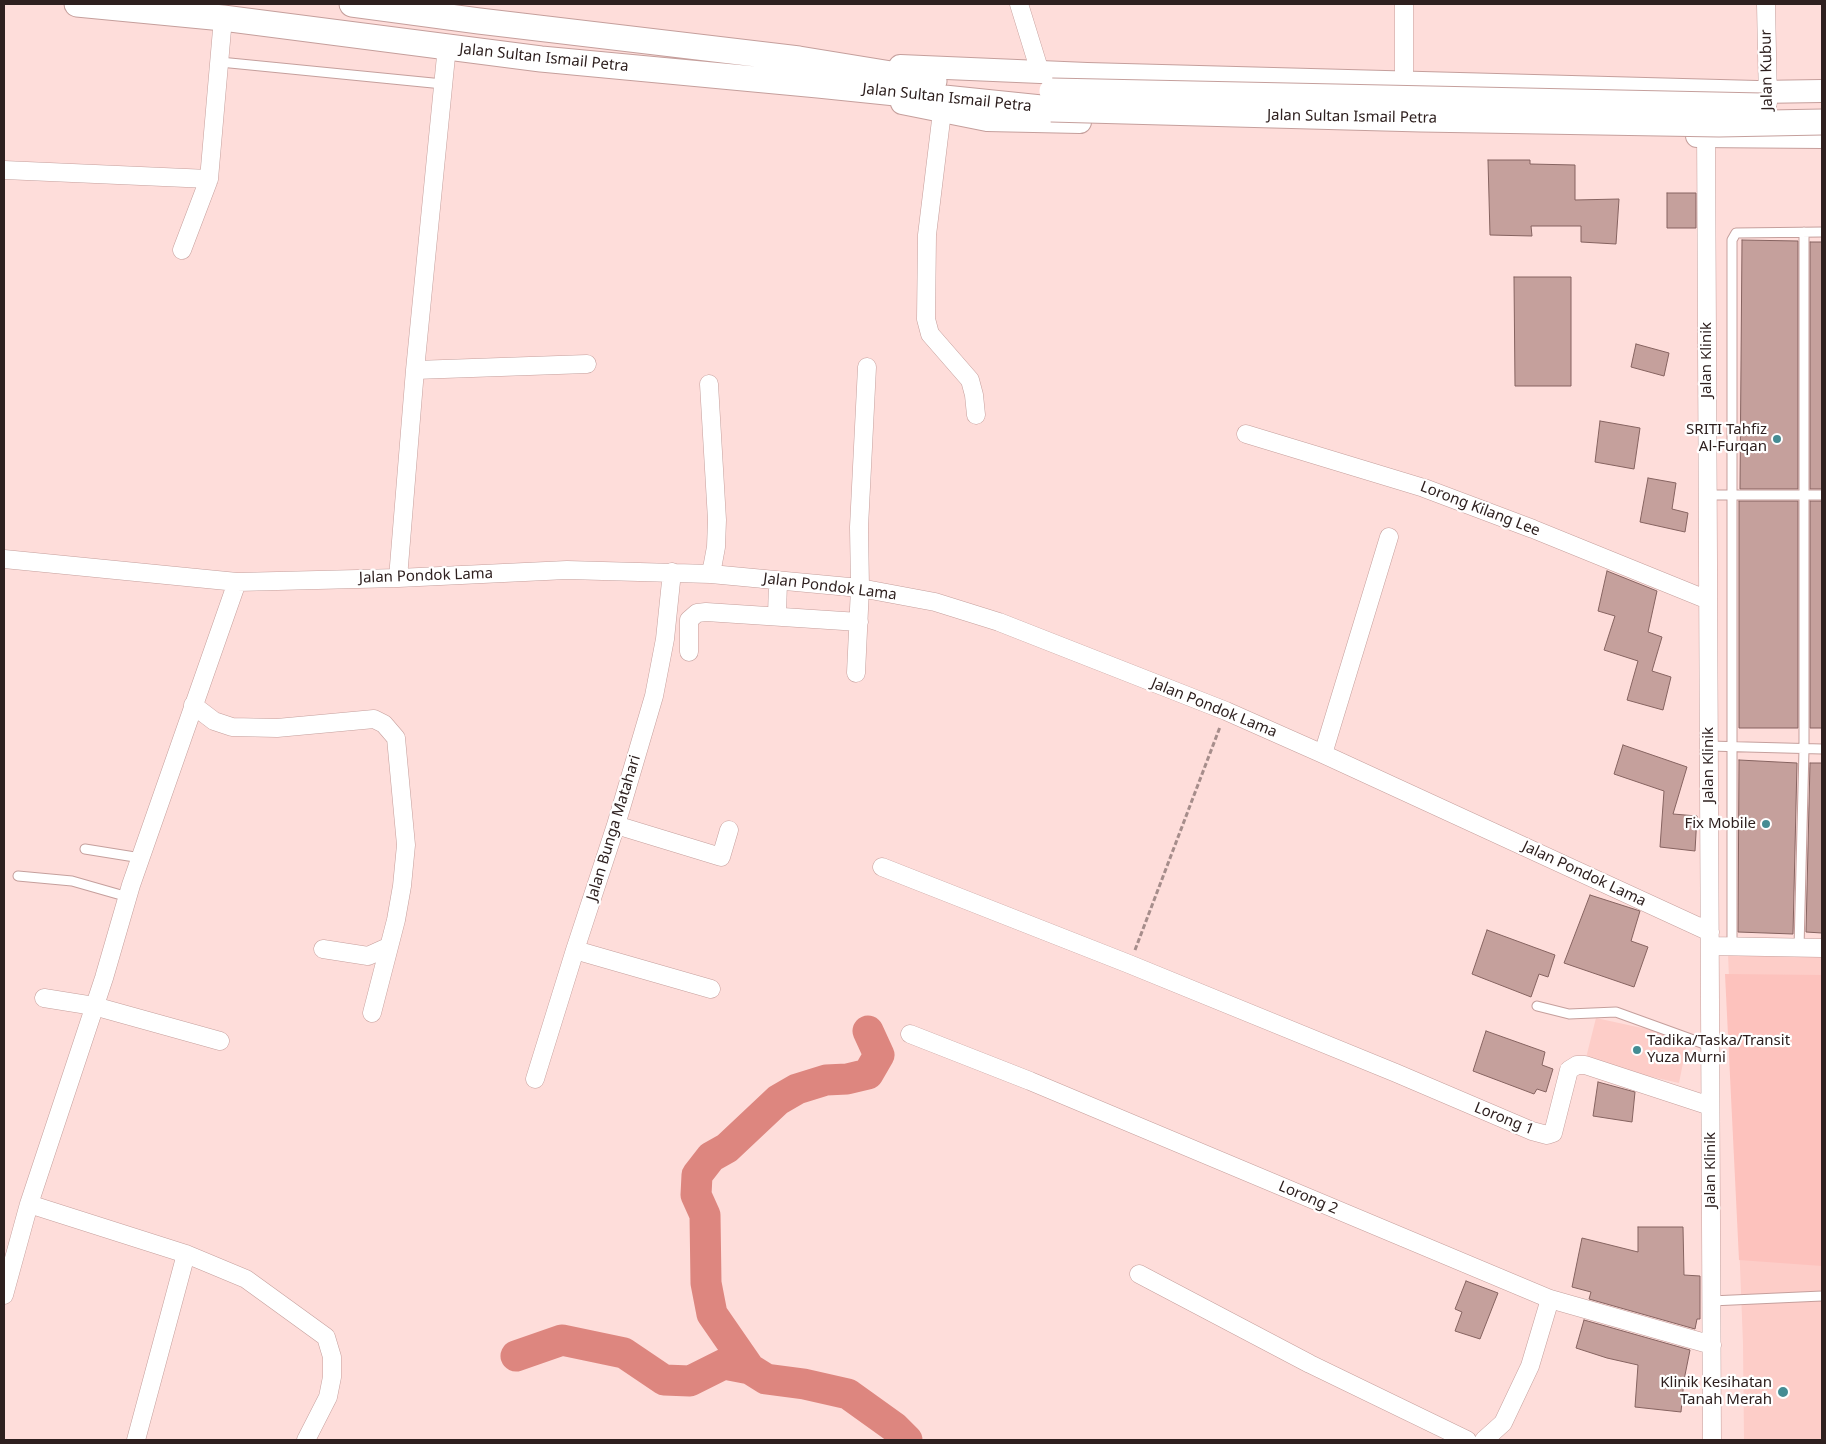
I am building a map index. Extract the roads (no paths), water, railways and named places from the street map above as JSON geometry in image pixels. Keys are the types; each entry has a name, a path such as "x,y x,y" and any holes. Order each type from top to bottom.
{"main road":[{"name":"Jalan Sultan Ismail Petra","path":"77,4 223,18 541,59 818,85 1700,106 1822,106"},
{"name":"Jalan Sultan Ismail Petra","path":"352,4 415,8 489,22 799,59 954,84 1441,119 1719,124 1822,122"}],"street":[{"path":"1019,4 1048,91 1404,83 1822,92"},
{"path":"1404,4 1404,83"},
{"name":"Jalan Kubur","path":"1766,4 1769,136"},
{"path":"182,250 209,179 223,18"},
{"path":"398,578 414,370 447,46"},
{"path":"818,85 987,120 1822,137"},
{"name":"Jalan Klinik","path":"1706,90 1712,1440"},
{"path":"942,112 927,235 926,319 930,334 970,380 976,415"},
{"path":"4,170 209,179"},
{"path":"414,370 587,364"},
{"path":"856,673 860,588 859,527 867,368"},
{"path":"710,384 717,520 712,574"},
{"name":"Lorong Kilang Lee","path":"1246,434 1424,488 1533,529 1708,600"},
{"path":"1323,754 1389,537"},
{"name":"Jalan Pondok Lama","path":"4,559 237,582 398,578 567,570 672,572 860,588 935,602 999,622 1226,711 1323,754 1710,939"},
{"name":"Jalan Bunga Matahari","path":"536,1079 575,950 616,825 654,696 665,639 672,572"},
{"path":"777,616 778,580"},
{"path":"4,1291 29,1204 128,897 237,582"},
{"path":"689,652 689,620 697,613 859,622"},
{"path":"193,705 214,721 232,727 277,728 374,720 384,724 396,738 406,845 396,920 372,1013"},
{"path":"616,825 721,857 729,830"},
{"name":"Lorong 1","path":"882,867 1129,964 1396,1073 1532,1131 1548,1135 1553,1133 1569,1070 1577,1065 1585,1065 1710,1106"},
{"path":"1710,939 1732,947 1822,948"},
{"path":"323,949 368,956 388,947"},
{"path":"575,950 711,989"},
{"path":"44,998 94,1006 220,1042"},
{"name":"Lorong 2","path":"910,1034 1030,1081 1550,1299 1712,1344"},
{"path":"29,1204 186,1254 246,1279 326,1337 332,1356 332,1377 328,1397 306,1440"},
{"path":"136,1440 186,1254"},
{"path":"1139,1274 1310,1364 1467,1440"},
{"path":"1484,1440 1503,1423 1526,1374 1550,1299"}],"lane":[{"path":"220,62 443,84"},
{"path":"1799,948 1804,749 1804,232"},
{"path":"1732,947 1732,240 1736,233 1822,232"},
{"path":"1708,495 1822,495"},
{"path":"1709,746 1822,749"},
{"path":"85,849 141,858"},
{"path":"18,876 72,881 128,897"},
{"path":"1537,1006 1569,1014 1616,1012 1710,1046"},
{"path":"1711,1301 1822,1296"}],"waterway":[{"path":"750,1369 712,1314 706,1283 705,1215 696,1195 697,1175 711,1157 727,1148 778,1100 797,1089 826,1080 847,1079 868,1074 879,1055 868,1031"},
{"path":"516,1356 562,1340 624,1353 664,1380 690,1381 724,1364 750,1369 766,1379 804,1384 848,1394 894,1427 907,1440"}],"place":[{"name":"SRITI Tahfiz Al-Furqan","path":"1777,439"},
{"name":"Fix Mobile","path":"1766,824"},
{"name":"Tadika/Taska/Transit Yuza Murni","path":"1637,1050"},
{"name":"Klinik Kesihatan Tanah Merah","path":"1783,1392"}]}
